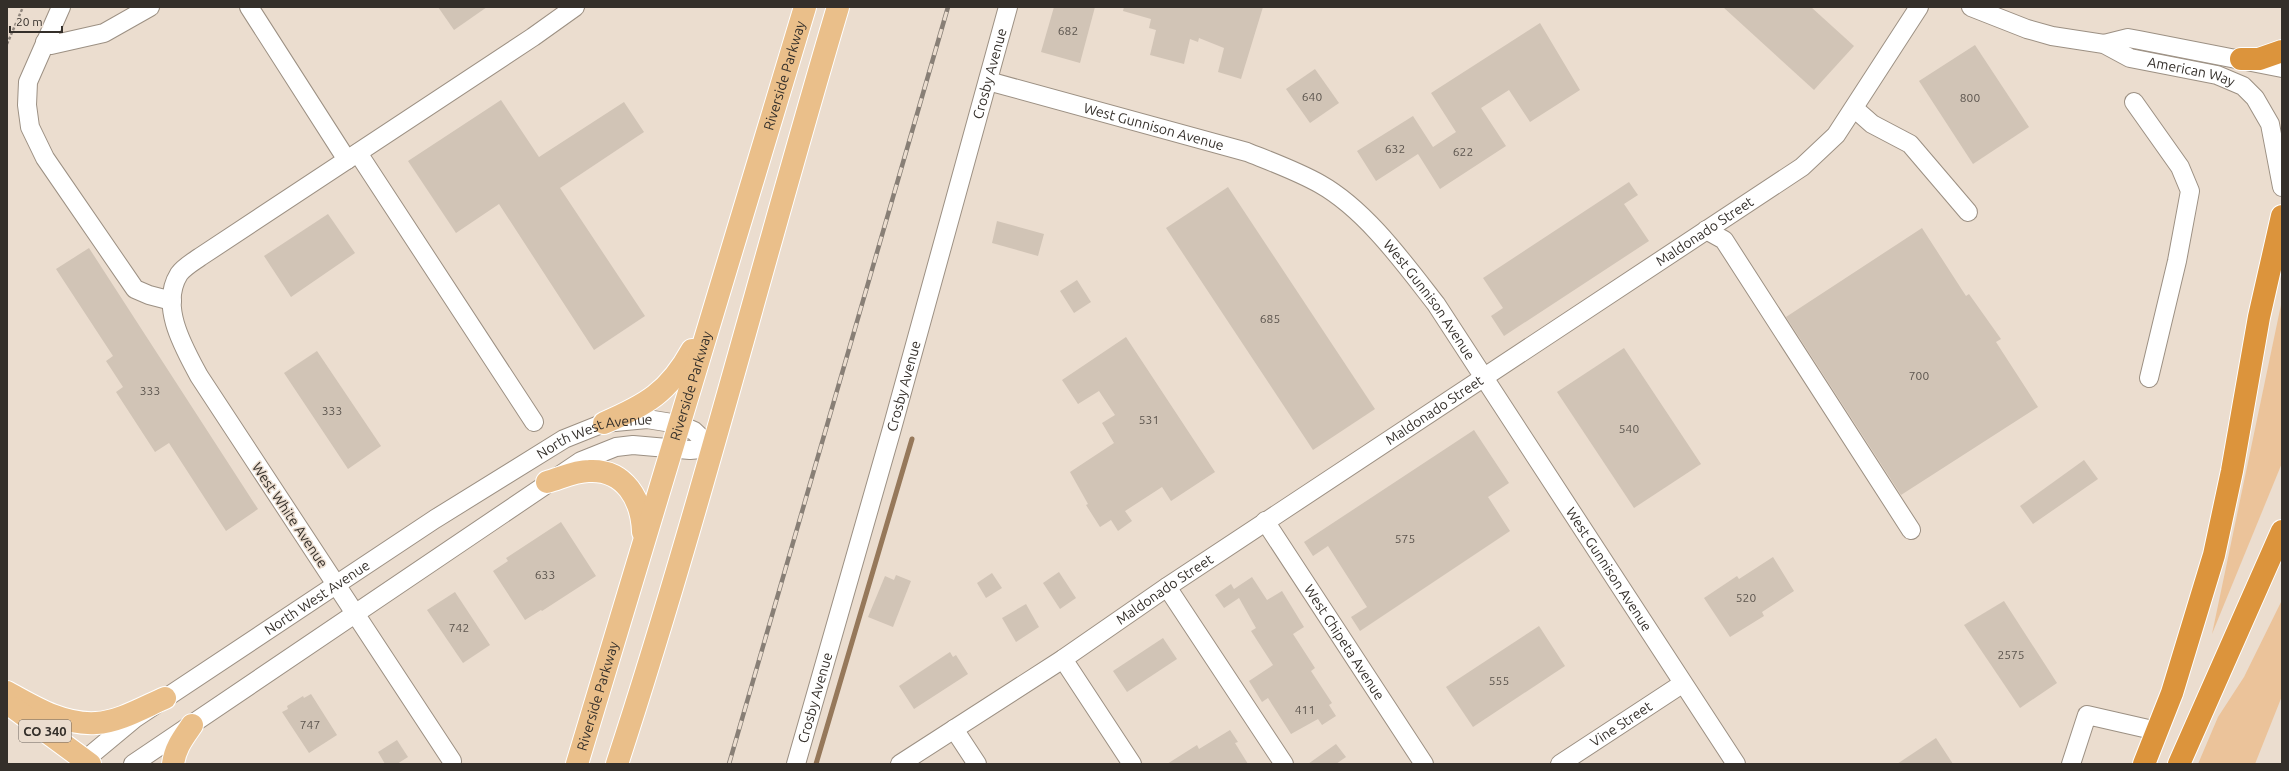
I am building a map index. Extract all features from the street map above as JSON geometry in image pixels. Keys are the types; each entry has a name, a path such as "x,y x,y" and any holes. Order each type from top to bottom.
{"highway":[{"path":"2241,60 2260,60 2282,51"},
{"path":"2144,764 2174,686 2214,555 2232,471 2259,316 2282,216"},
{"path":"2180,764 2282,531"}],"main road":[{"name":"Riverside Parkway","path":"577,764 711,314 753,184 805,7"},
{"path":"617,764 712,448 782,195 838,7"},
{"path":"604,423 646,404 666,387 684,366 711,314"},
{"path":"547,482 588,471 612,474 622,480 636,497 640,508 643,542"},
{"path":"7,692 56,717 82,723 97,723 115,719 165,698"},
{"name":"CO 340","path":"7,702 85,762"},
{"path":"174,764 174,755 179,743 192,725"}],"street":[{"path":"61,7 28,82 27,105 30,127 42,152 91,227 135,289 149,296 172,301"},
{"path":"45,42 51,45 104,33 150,7"},
{"path":"249,7 534,422"},
{"name":"West White Avenue","path":"452,761 338,585 302,536 199,376 181,343 175,322 172,301 174,286 179,274 188,266 575,7"},
{"name":"Crosby Avenue","path":"796,764 891,432 1008,7"},
{"name":"Maldonado Street","path":"900,764 1063,660 1166,587 1802,167 1836,135 1855,109 1919,7"},
{"name":"American Way","path":"1972,7 2027,29 2052,36 2104,44 2130,58 2217,75 2243,86 2255,98 2270,124 2282,187"},
{"name":"American Way","path":"2104,44 2128,38 2282,68"},
{"name":"West Gunnison Avenue","path":"988,81 1247,152 1285,167 1321,185 1360,215 1403,261 1436,304 1682,684 1736,764"},
{"path":"2134,102 2180,168 2190,191 2172,283 2149,378"},
{"path":"1855,109 1872,124 1910,144 1968,212"},
{"path":"1706,230 1724,240 1911,530"},
{"name":"North West Avenue","path":"85,762 134,719 165,698 338,585 435,519 544,450 583,430 604,423 647,418 678,424 694,431 712,448"},
{"name":"North West Avenue","path":"133,764 547,482 581,461 616,447 645,445 671,449 712,448"},
{"name":"West Chipeta Avenue","path":"1265,522 1424,764"},
{"path":"1166,587 1284,764"},
{"path":"1063,660 1132,764"},
{"name":"Vine Street","path":"1560,764 1682,684"},
{"path":"2071,764 2087,715 2157,731"},
{"path":"954,729 977,764"}],"path":[{"path":"7,44 23,7"}],"shaded area":[{"path":"2282,300 2282,463 2212,634"},
{"path":"2282,600 2282,696 2255,764 2198,764 2218,717 2244,677"}],"building":[{"path":"438,7 487,7 454,30"},
{"path":"1054,7 1095,7 1080,63 1041,52"},
{"path":"1124,7 1263,7 1241,79 1218,72 1224,48 1199,38 1198,42 1190,39 1184,64 1150,55 1156,30 1149,28 1151,19 1123,11"},
{"path":"1723,7 1811,7 1854,46 1814,90"},
{"path":"1540,23 1580,90 1530,122 1509,90 1481,108 1506,146 1440,189 1418,154 1376,181 1357,151 1413,116 1433,147 1456,132 1431,93"},
{"path":"1975,45 2029,127 1973,164 1919,81"},
{"path":"1315,69 1339,103 1310,123 1286,89"},
{"path":"501,100 539,157 624,102 644,132 560,188 645,316 594,350 499,204 456,233 408,161"},
{"path":"1629,182 1638,195 1624,204 1649,241 1504,336 1491,316 1503,308 1483,278"},
{"path":"1228,187 1375,409 1313,450 1166,228"},
{"path":"328,214 355,253 291,297 264,256"},
{"path":"997,221 1044,234 1038,256 992,243"},
{"path":"1922,228 1966,296 1969,294 2001,339 1996,342 2038,407 1901,495 1786,317"},
{"path":"89,248 258,509 226,531 169,443 155,452 116,392 123,387 106,361 113,356 56,269"},
{"path":"1077,280 1091,302 1074,313 1060,291"},
{"path":"1126,337 1215,472 1171,501 1162,487 1125,511 1132,521 1118,531 1111,520 1100,527 1086,505 1088,504 1070,472 1114,443 1102,423 1115,415 1099,391 1078,404 1062,380"},
{"path":"1624,348 1701,464 1634,508 1557,392"},
{"path":"317,351 381,446 348,469 284,373"},
{"path":"1474,430 1509,483 1488,497 1510,531 1360,631 1351,617 1367,607 1328,546 1313,556 1304,542"},
{"path":"2084,460 2098,479 2033,524 2020,506"},
{"path":"561,522 596,576 542,611 541,610 525,620 493,571 508,561 506,558"},
{"path":"1773,557 1794,591 1762,612 1764,616 1730,637 1704,598 1737,576 1739,579"},
{"path":"1059,572 1076,598 1060,609 1043,583"},
{"path":"992,573 1002,588 986,598 977,583"},
{"path":"896,575 911,581 893,627 868,617 885,576 894,580"},
{"path":"1252,577 1267,600 1282,591 1304,627 1293,634 1315,668 1311,671 1332,703 1329,705 1336,716 1322,725 1318,719 1291,734 1268,698 1262,702 1249,681 1273,665 1251,631 1256,628 1239,598 1224,608 1215,595 1231,584 1234,589"},
{"path":"455,592 490,645 463,663 427,610"},
{"path":"2004,601 2057,683 2020,708 1964,625"},
{"path":"1026,604 1039,627 1016,642 1002,618"},
{"path":"1539,626 1565,666 1473,727 1446,687"},
{"path":"1163,638 1177,659 1127,692 1113,671"},
{"path":"950,652 953,657 956,655 968,674 914,709 899,686"},
{"path":"311,694 337,735 309,753 282,712 288,709 287,706 303,696 304,698"},
{"path":"1230,730 1238,742 1235,743 1248,764 1167,764 1197,745 1199,749"},
{"path":"1936,738 1953,764 1897,764"},
{"path":"397,740 408,757 397,764 385,764 378,752"},
{"path":"1336,744 1346,757 1336,764 1308,764"}],"waterway":[{"path":"816,764 912,439"}],"railway":[{"path":"729,764 948,7"}]}
